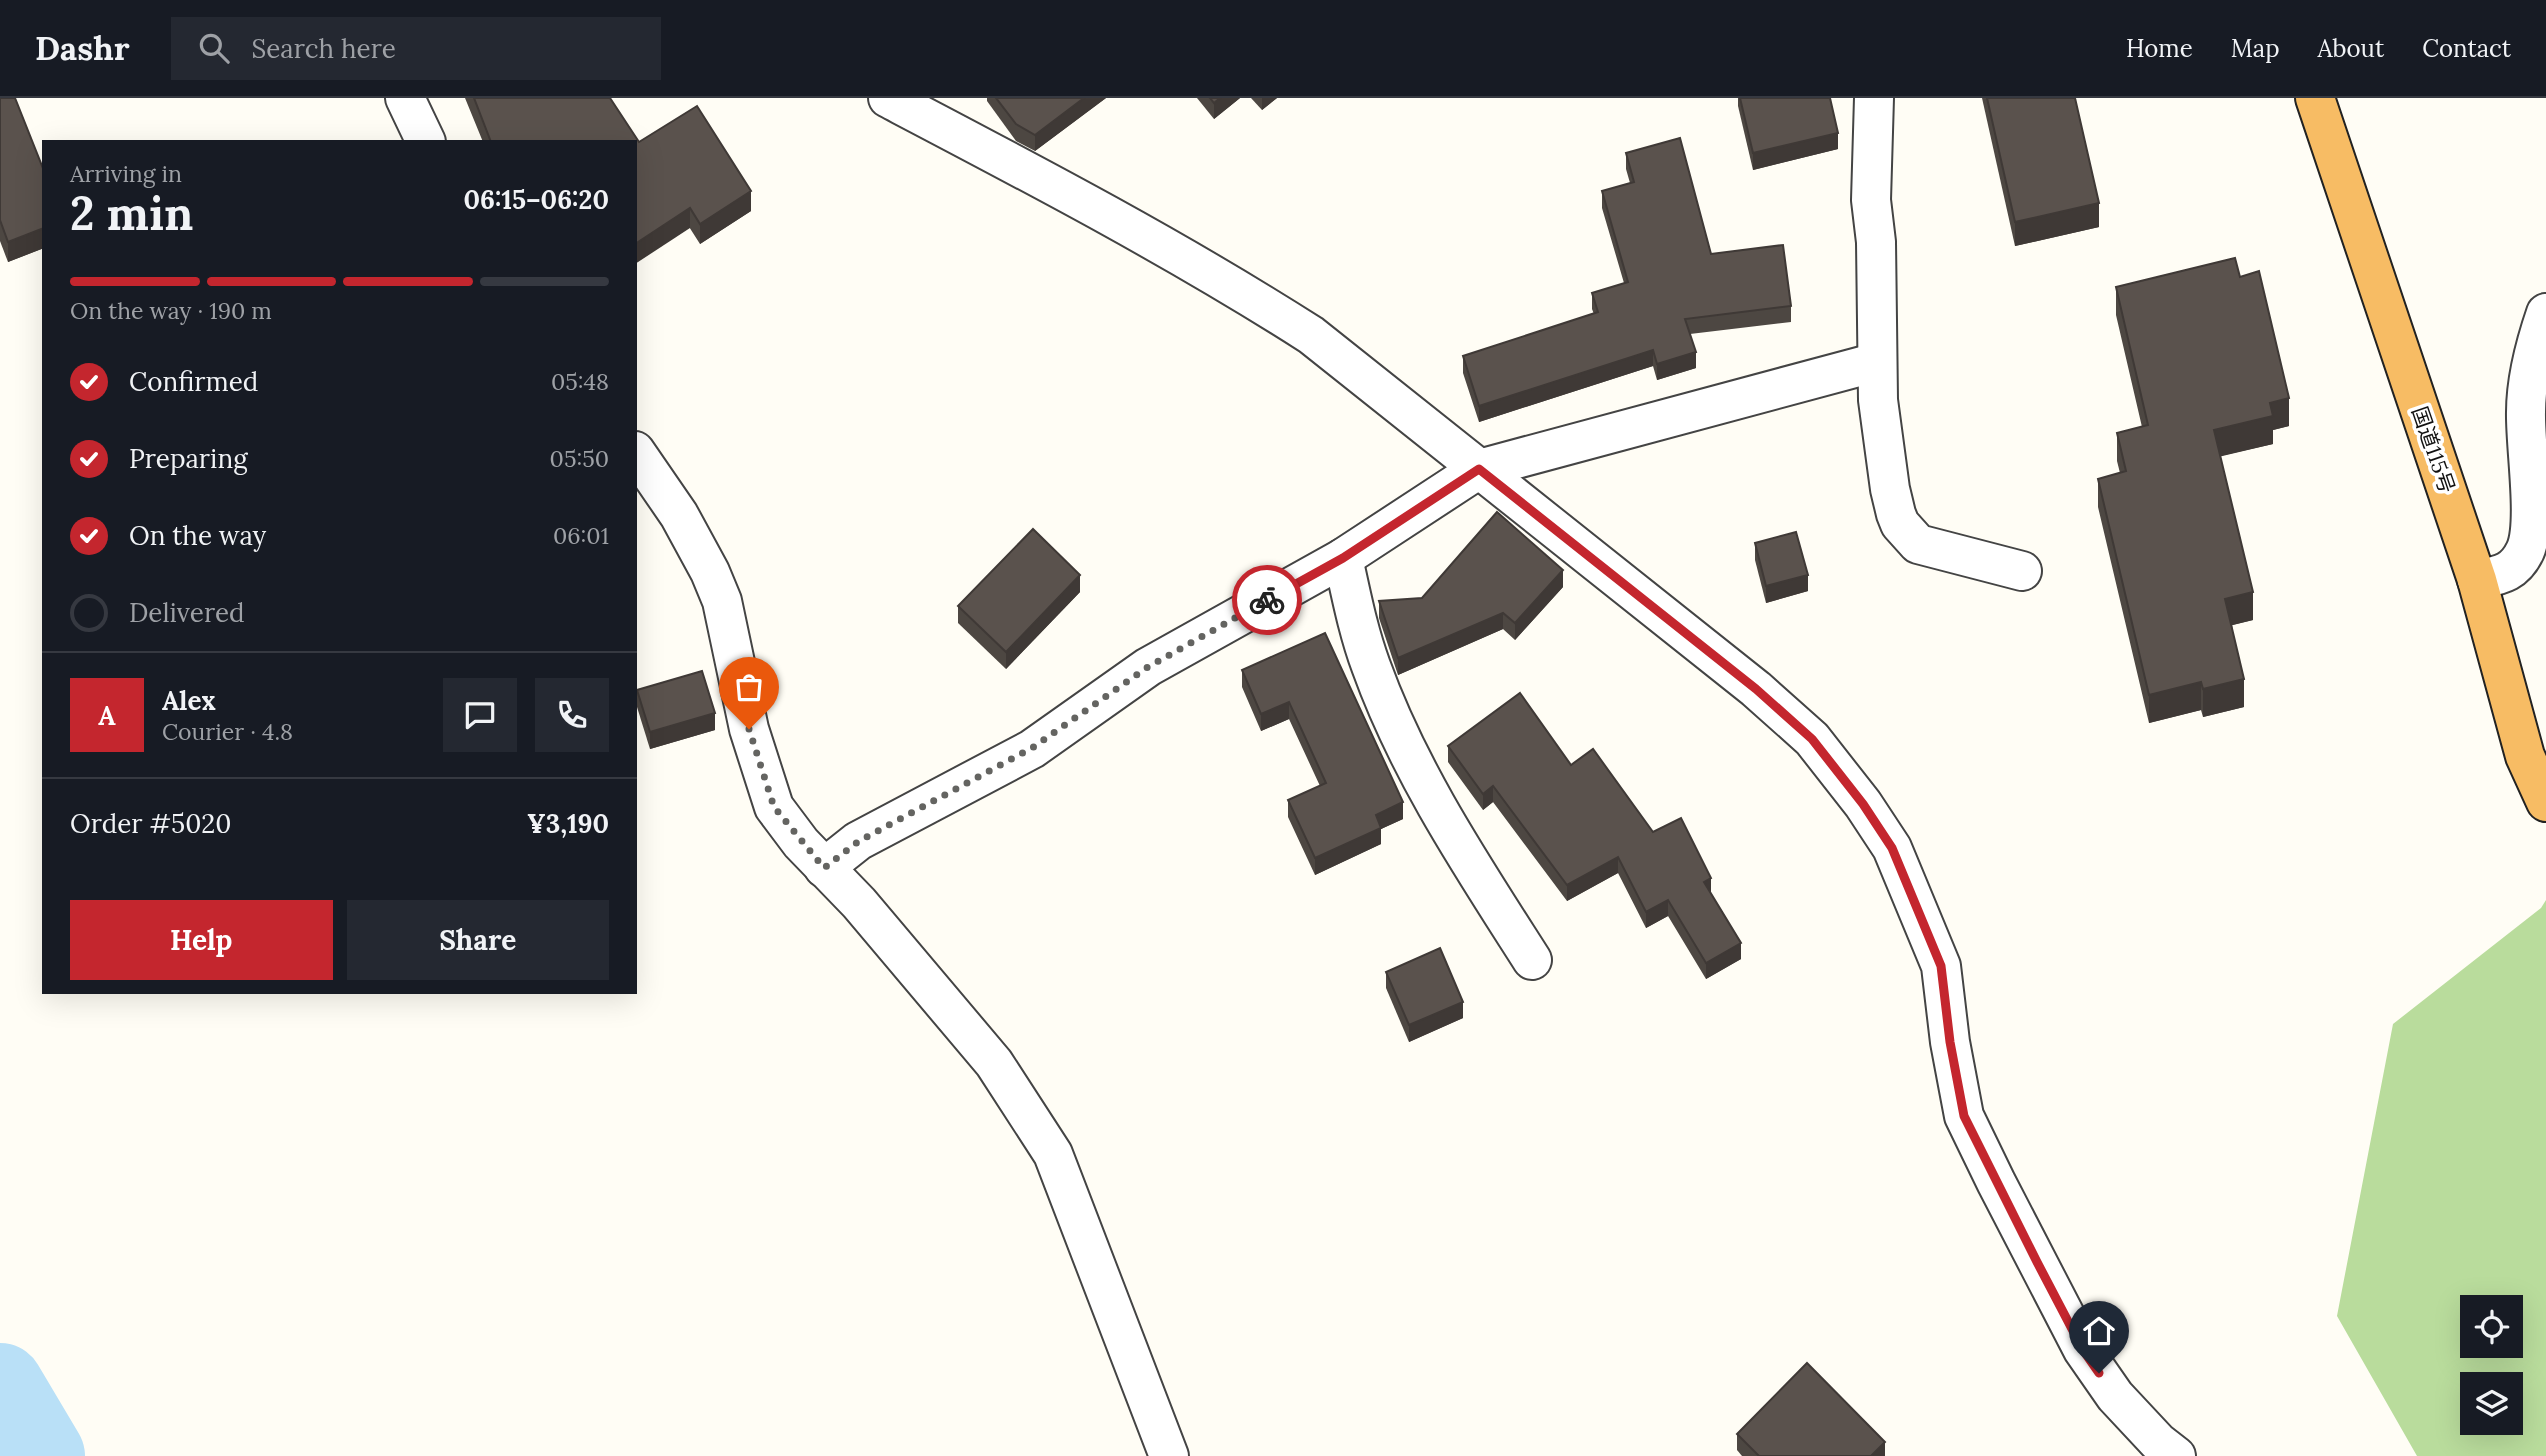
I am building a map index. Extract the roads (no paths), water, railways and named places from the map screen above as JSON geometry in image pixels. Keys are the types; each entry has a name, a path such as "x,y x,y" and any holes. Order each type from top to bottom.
{"highway":[{"name":"国道115号","path":"2315,98 2477,580 2525,756 2546,802"}],"street":[{"path":"405,98 425,140"},
{"path":"888,98 1011,162 1243,292 1311,335 1756,689 1812,739 1863,804 1892,848 1941,966 1950,1042 1964,1116 1996,1182 2083,1350 2115,1396 2158,1442 2176,1456"},
{"path":"1874,98 1871,200 1876,242 1878,400 1890,489 1900,524 1918,544 2022,571"},
{"path":"2477,580 2510,572 2525,551 2530,524 2525,413 2535,345 2546,313"},
{"path":"824,868 859,841 1032,748 1148,667 1343,558 1479,469 1877,362"},
{"path":"637,454 679,515 710,572 722,601 749,729 774,807 994,1063 1053,1154 1169,1456"},
{"path":"1343,558 1371,666 1395,723 1443,820 1532,960"}],"waterway":[{"path":"0,1387 41,1456"}]}
